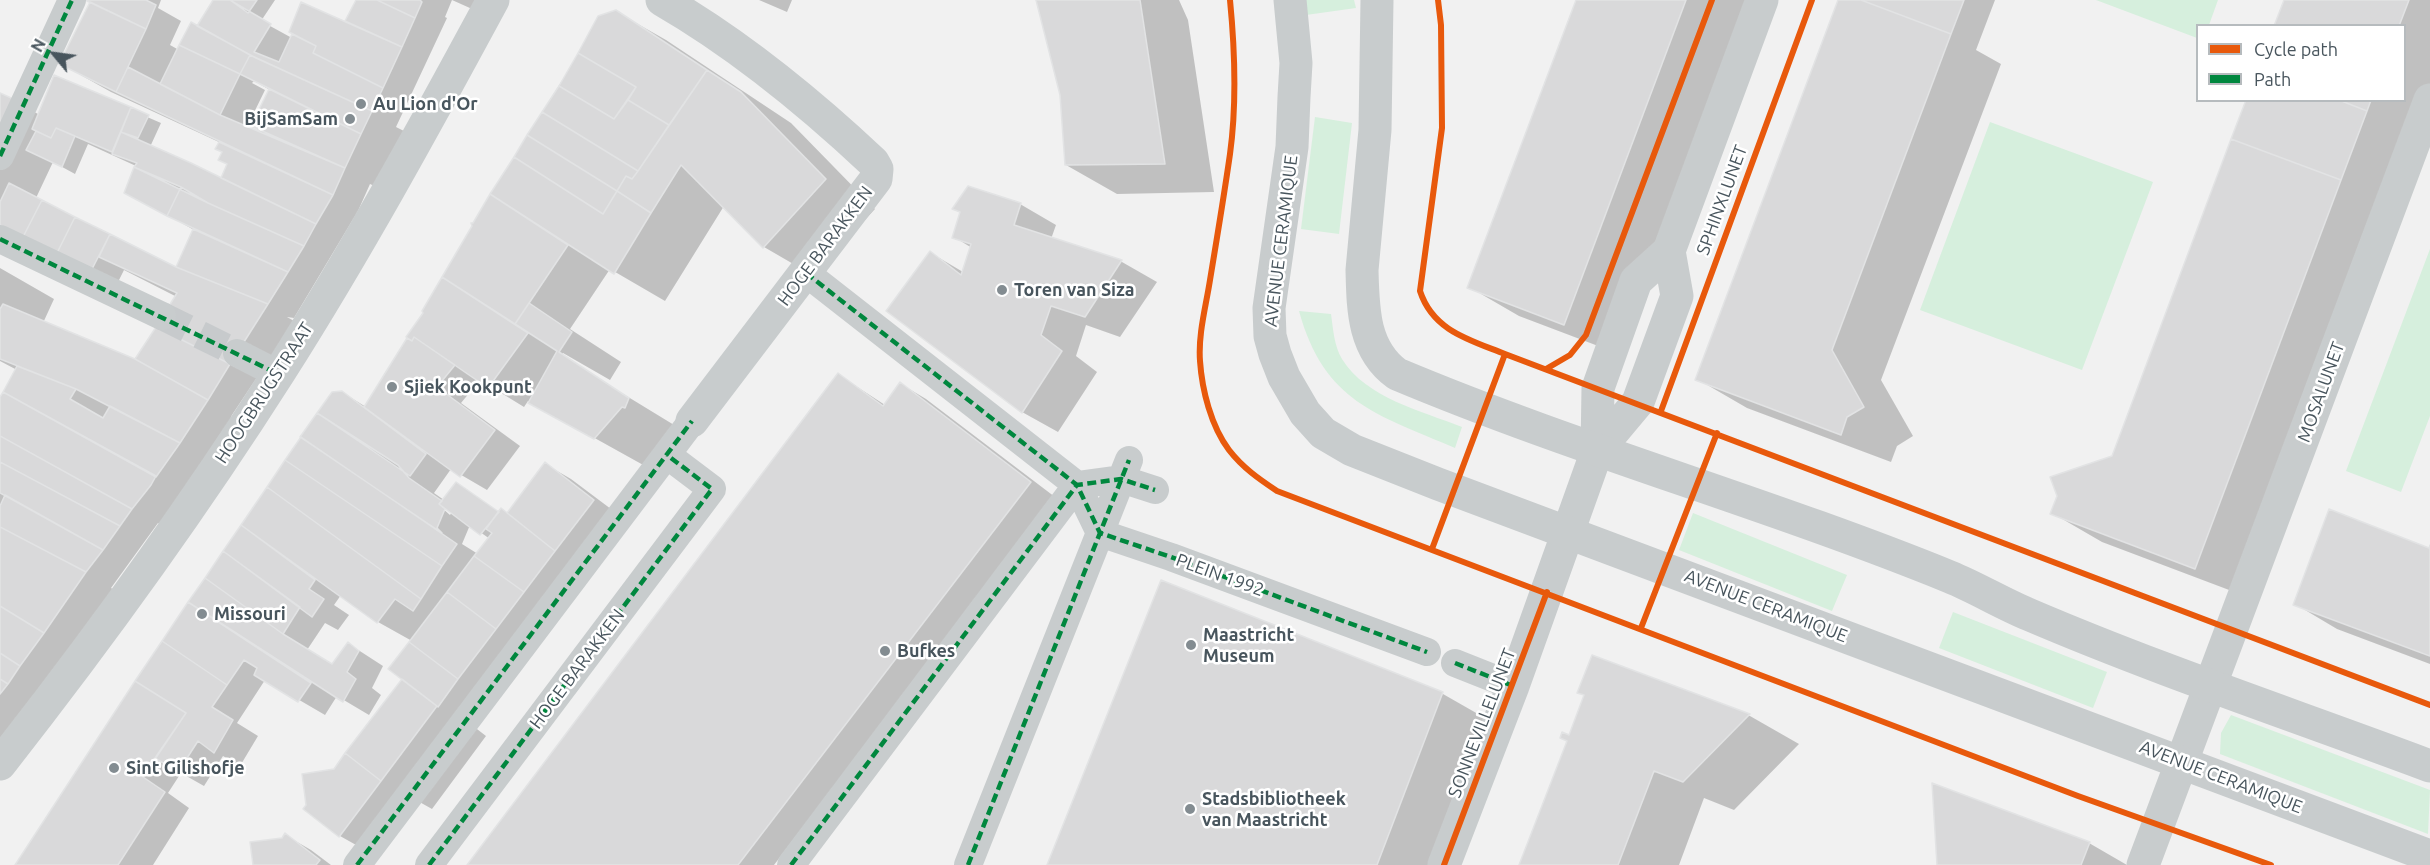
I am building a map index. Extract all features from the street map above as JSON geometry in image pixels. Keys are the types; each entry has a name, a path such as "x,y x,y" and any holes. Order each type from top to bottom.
{"street":[{"path":"0,156 72,0"},
{"name":"HOOGBRUGSTRAAT","path":"0,764 75,668 143,575 278,374 363,236 493,0"},
{"name":"HOGE BARAKKEN","path":"357,865 876,179 877,169 873,162 828,120 760,64 701,23 662,0"},
{"name":"AVENUE CERAMIQUE","path":"1290,0 1296,63 1292,147 1269,308 1269,336 1284,378 1314,424 1336,442 1437,484 2430,856"},
{"path":"1377,0 1375,130 1362,270 1364,310 1373,348 1380,359 1397,374 1597,451 1698,483 1951,578 2038,618 2430,766"},
{"name":"SPHINXLUNET","path":"1597,451 1598,388 1636,281 1669,251 1762,0"},
{"name":"MOSALUNET","path":"2143,865 2423,141 2430,100"},
{"path":"0,239 162,316"},
{"name":"SPHINXLUNET","path":"1597,451 1638,402 1677,296 1669,251"},
{"path":"806,273 1077,485 1100,533"},
{"path":"237,352 278,374"},
{"name":"SONNEVILLELUNET","path":"1444,865 1513,686 1597,451"},
{"name":"HOGE BARAKKEN","path":"429,865 712,489 667,455"},
{"path":"791,865 1077,485 1125,470"},
{"path":"1125,470 1155,490"},
{"path":"968,865 1125,470"},
{"name":"PLEIN 1992","path":"1100,533 1427,652"},
{"path":"1455,663 1513,686"}],"green space":[{"path":"1304,0 1354,0 1356,8 1306,15"},
{"path":"2096,0 2218,0 2209,24 2196,24 2196,38"},
{"path":"1315,117 1352,123 1339,234 1301,229"},
{"path":"1990,122 2153,182 2082,370 1920,310"},
{"path":"2430,249 2430,416 2401,492 2346,471"},
{"path":"1299,311 1331,314 1339,354 1352,372 1365,384 1396,402 1462,427 1455,448 1378,414 1357,401 1323,366 1310,342"},
{"path":"1693,513 1847,575 1832,611 1679,550"},
{"path":"1953,612 2107,672 2093,708 1939,648"},
{"path":"2231,715 2430,790 2428,834 2220,754 2221,733"}],"building":[{"path":"85,0 146,0 156,5 146,29"},
{"path":"213,0 230,0 271,24 254,52 279,62 292,34 316,46 313,53 383,88 372,111 256,58 197,26"},
{"path":"230,0 257,0 248,13"},
{"path":"356,0 377,0 415,18 402,47 345,21"},
{"path":"377,0 420,0 422,2 415,18"},
{"path":"1036,0 1140,0 1165,164 1065,165 1060,95"},
{"path":"1576,0 1686,0 1564,325 1467,288"},
{"path":"1838,0 1861,0 1951,34 1832,350 1864,407 1847,417 1841,435 1695,380"},
{"path":"1861,0 1964,0 1951,34"},
{"path":"2284,0 2409,0 2400,24 2275,24"},
{"path":"90,2 146,29 116,92 59,64"},
{"path":"301,2 402,47 383,88 313,53 316,46 289,32"},
{"path":"616,10 707,70 669,125 628,100 636,87 578,53 598,16"},
{"path":"191,22 250,55 240,74 179,45"},
{"path":"179,45 240,74 220,115 160,84"},
{"path":"578,53 636,87 614,119 559,86"},
{"path":"250,55 372,111 361,134 240,74"},
{"path":"128,67 220,115 345,168 333,195 116,92"},
{"path":"707,70 741,92 826,179 763,248 681,165 651,213 617,191 626,176 632,179 638,171"},
{"path":"54,75 131,107 112,152 56,128 51,138 32,129"},
{"path":"559,86 614,119 628,100 669,125 638,171 542,112"},
{"path":"269,89 361,134 345,168 251,126"},
{"path":"0,93 18,101 0,139"},
{"path":"2245,102 2344,102 2367,111 2341,180 2231,139"},
{"path":"2344,102 2370,102 2367,111"},
{"path":"131,107 149,115 138,138 121,132"},
{"path":"542,112 638,171 632,179 626,176 617,191 527,135"},
{"path":"56,128 75,136 62,167 26,150 36,131 51,138"},
{"path":"121,132 191,163 316,224 304,246 208,203 134,167 137,163 112,154"},
{"path":"527,135 617,191 603,214 514,157"},
{"path":"2231,139 2341,180 2195,569 2050,514 2057,496 2050,477 2112,456"},
{"path":"219,142 333,195 316,224 221,178 227,164 218,160 222,152 215,149"},
{"path":"514,157 603,214 617,191 651,213 614,274 490,194"},
{"path":"134,167 181,187 167,216 124,193"},
{"path":"9,183 42,200 23,237 0,225 0,202"},
{"name":"Toren van Siza","path":"968,186 1021,203 1014,225 1122,260 1085,317 1051,306 1041,335 1062,351 1022,413 886,311 930,251 961,275 971,244 952,238 960,212 952,209"},
{"path":"181,187 208,203 304,246 288,272 167,216"},
{"path":"490,194 568,245 515,324 442,277 472,226 471,223"},
{"path":"42,200 75,217 57,253 23,237"},
{"path":"75,217 110,234 91,271 57,253"},
{"path":"193,229 288,272 268,304 176,267"},
{"path":"110,234 176,267 268,304 230,364 156,327 177,293 99,257"},
{"path":"442,277 528,333 488,388 414,337 412,341 406,337 423,313 422,311"},
{"path":"529,303 572,332 559,352 629,398 625,408 622,407 594,439 528,403 557,351 515,324"},
{"path":"3,304 135,359 208,400 180,443 76,389 0,359 0,309"},
{"path":"156,327 230,364 208,400 135,359"},
{"path":"414,337 455,365 437,387 495,430 460,477 364,407 407,338 412,341"},
{"path":"17,366 76,389 70,399 103,418 110,406 180,443 156,477 3,392"},
{"path":"838,373 883,406 900,382 1031,482 738,865 467,865"},
{"path":"342,391 426,454 410,476 317,413 332,392"},
{"path":"3,392 156,476 151,485 132,509 0,436 0,397"},
{"path":"317,413 398,465 409,478 442,501 439,504 445,509 437,528 442,533 300,437"},
{"path":"0,436 132,509 120,526 0,462"},
{"path":"301,437 457,544 442,566 285,460"},
{"path":"285,460 442,566 421,599 267,487"},
{"path":"0,462 120,526 103,550 0,493"},
{"path":"545,462 594,500 555,551 507,513"},
{"path":"456,482 499,512 480,535 439,504"},
{"path":"267,487 421,599 413,611 395,599 377,623 241,525"},
{"path":"5,495 103,550 86,572 0,527 0,506"},
{"path":"501,508 555,551 524,592 474,556 492,533 486,529"},
{"path":"2329,509 2429,548 2430,545 2430,656 2293,605"},
{"path":"241,525 315,580 309,589 324,599 312,617 223,551"},
{"path":"0,527 86,572 44,633 0,606"},
{"path":"223,551 300,607 283,634 205,578"},
{"path":"474,556 524,592 496,629 447,592"},
{"path":"205,578 283,634 332,664 348,642 359,651 347,672 356,679 343,702 188,602"},
{"path":"1161,580 1443,692 1377,865 1047,865"},
{"path":"447,592 496,629 458,679 409,642"},
{"path":"188,602 311,683 298,702 254,675 257,668 244,660 227,685 162,641"},
{"path":"0,606 44,633 20,666 0,653"},
{"path":"162,641 227,685 212,707 233,720 214,753 198,741 178,772 155,758 186,713 135,681"},
{"path":"409,642 458,679 438,707 388,669"},
{"path":"0,653 20,666 8,684 0,679"},
{"path":"1592,655 1750,714 1683,782 1654,771 1618,865 1519,865 1567,741 1560,738 1562,732 1569,735 1584,695 1577,693"},
{"path":"0,679 8,684 0,694"},
{"path":"402,679 437,706 381,781 345,753"},
{"name":"Sint Gilishofje","path":"135,681 186,713 143,777 165,792 118,865 15,865"},
{"path":"345,753 381,781 339,837 303,809 306,805 302,774 334,769"},
{"path":"1932,783 2090,842 2081,865 1937,865"},
{"path":"285,833 320,860 316,865 253,865 250,842 282,838"}],"tunnel":[{"path":"162,316 237,353"}],"marked path":[{"path":"0,156 72,0"},
{"path":"0,239 278,374"},
{"path":"806,273 1077,485 1100,533 1427,652"},
{"path":"357,865 692,421"},
{"path":"429,865 712,489 667,455"},
{"path":"968,865 1129,460"},
{"path":"791,865 1077,485 1121,479 1155,490"},
{"path":"1455,663 1513,686"}],"cycle path":[{"path":"1230,0 1234,116 1223,201 1201,330 1200,361 1205,396 1217,430 1229,450 1252,473 1277,491 2078,796 2271,865"},
{"path":"1438,0 1441,25 1442,128 1420,291 1426,305 1443,325 1466,338 1505,354 2430,705"},
{"path":"1546,369 1570,355 1586,335 1712,0"},
{"path":"1661,411 1812,0"},
{"path":"1432,549 1505,354"},
{"path":"1641,628 1717,433"},
{"path":"1444,865 1547,592"}],"place":[{"name":"Au Lion d'Or","path":"361,104"},
{"name":"BijSamSam","path":"350,119"},
{"name":"Toren van Siza","path":"1002,290"},
{"name":"Sjiek Kookpunt","path":"392,387"},
{"name":"Missouri","path":"202,614"},
{"name":"Maastricht Museum","path":"1191,645"},
{"name":"Bufkes","path":"885,651"},
{"name":"Sint Gilishofje","path":"114,768"},
{"name":"Stadsbibliotheek van Maastricht","path":"1190,809"}]}
